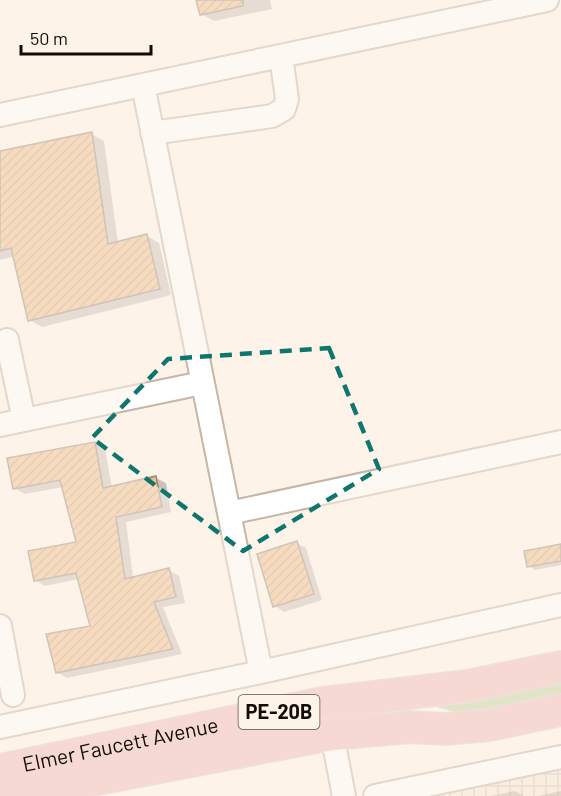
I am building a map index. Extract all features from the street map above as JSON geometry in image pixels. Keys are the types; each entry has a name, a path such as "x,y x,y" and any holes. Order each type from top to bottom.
{"highway":[{"name":"Elmer Faucett Avenue","path":"0,770 96,776 323,703 468,686 561,667"},
{"name":"Elmer Faucett Avenue","path":"9,796 96,776 332,734 489,725 561,710"}],"lane":[{"path":"0,115 547,0"},
{"path":"152,133 272,116 284,109 287,99 281,56"},
{"path":"143,85 261,672"},
{"path":"7,340 24,420"},
{"path":"0,425 202,383"},
{"path":"229,513 561,442"},
{"path":"0,727 561,605"},
{"path":"0,626 13,695"},
{"path":"323,703 332,734 344,796"},
{"path":"375,796 561,757"}],"highlighted area":[{"path":"329,348 379,469 243,551 92,438 168,359"}],"shaded area":[{"path":"561,760 561,796 394,796"}],"green space":[{"path":"561,679 561,699 495,713 452,711 424,704"}],"building":[{"path":"196,0 243,0 243,6 200,15"},
{"path":"92,132 108,244 147,234 160,289 28,321 11,248 0,251 0,151"},
{"path":"95,442 103,488 156,476 162,507 116,517 125,579 169,568 176,597 154,602 173,649 56,673 46,634 90,626 76,573 34,581 28,551 76,542 60,480 13,489 7,458"},
{"path":"297,541 314,594 273,607 257,554"},
{"path":"561,544 561,561 527,567 524,551"}]}
